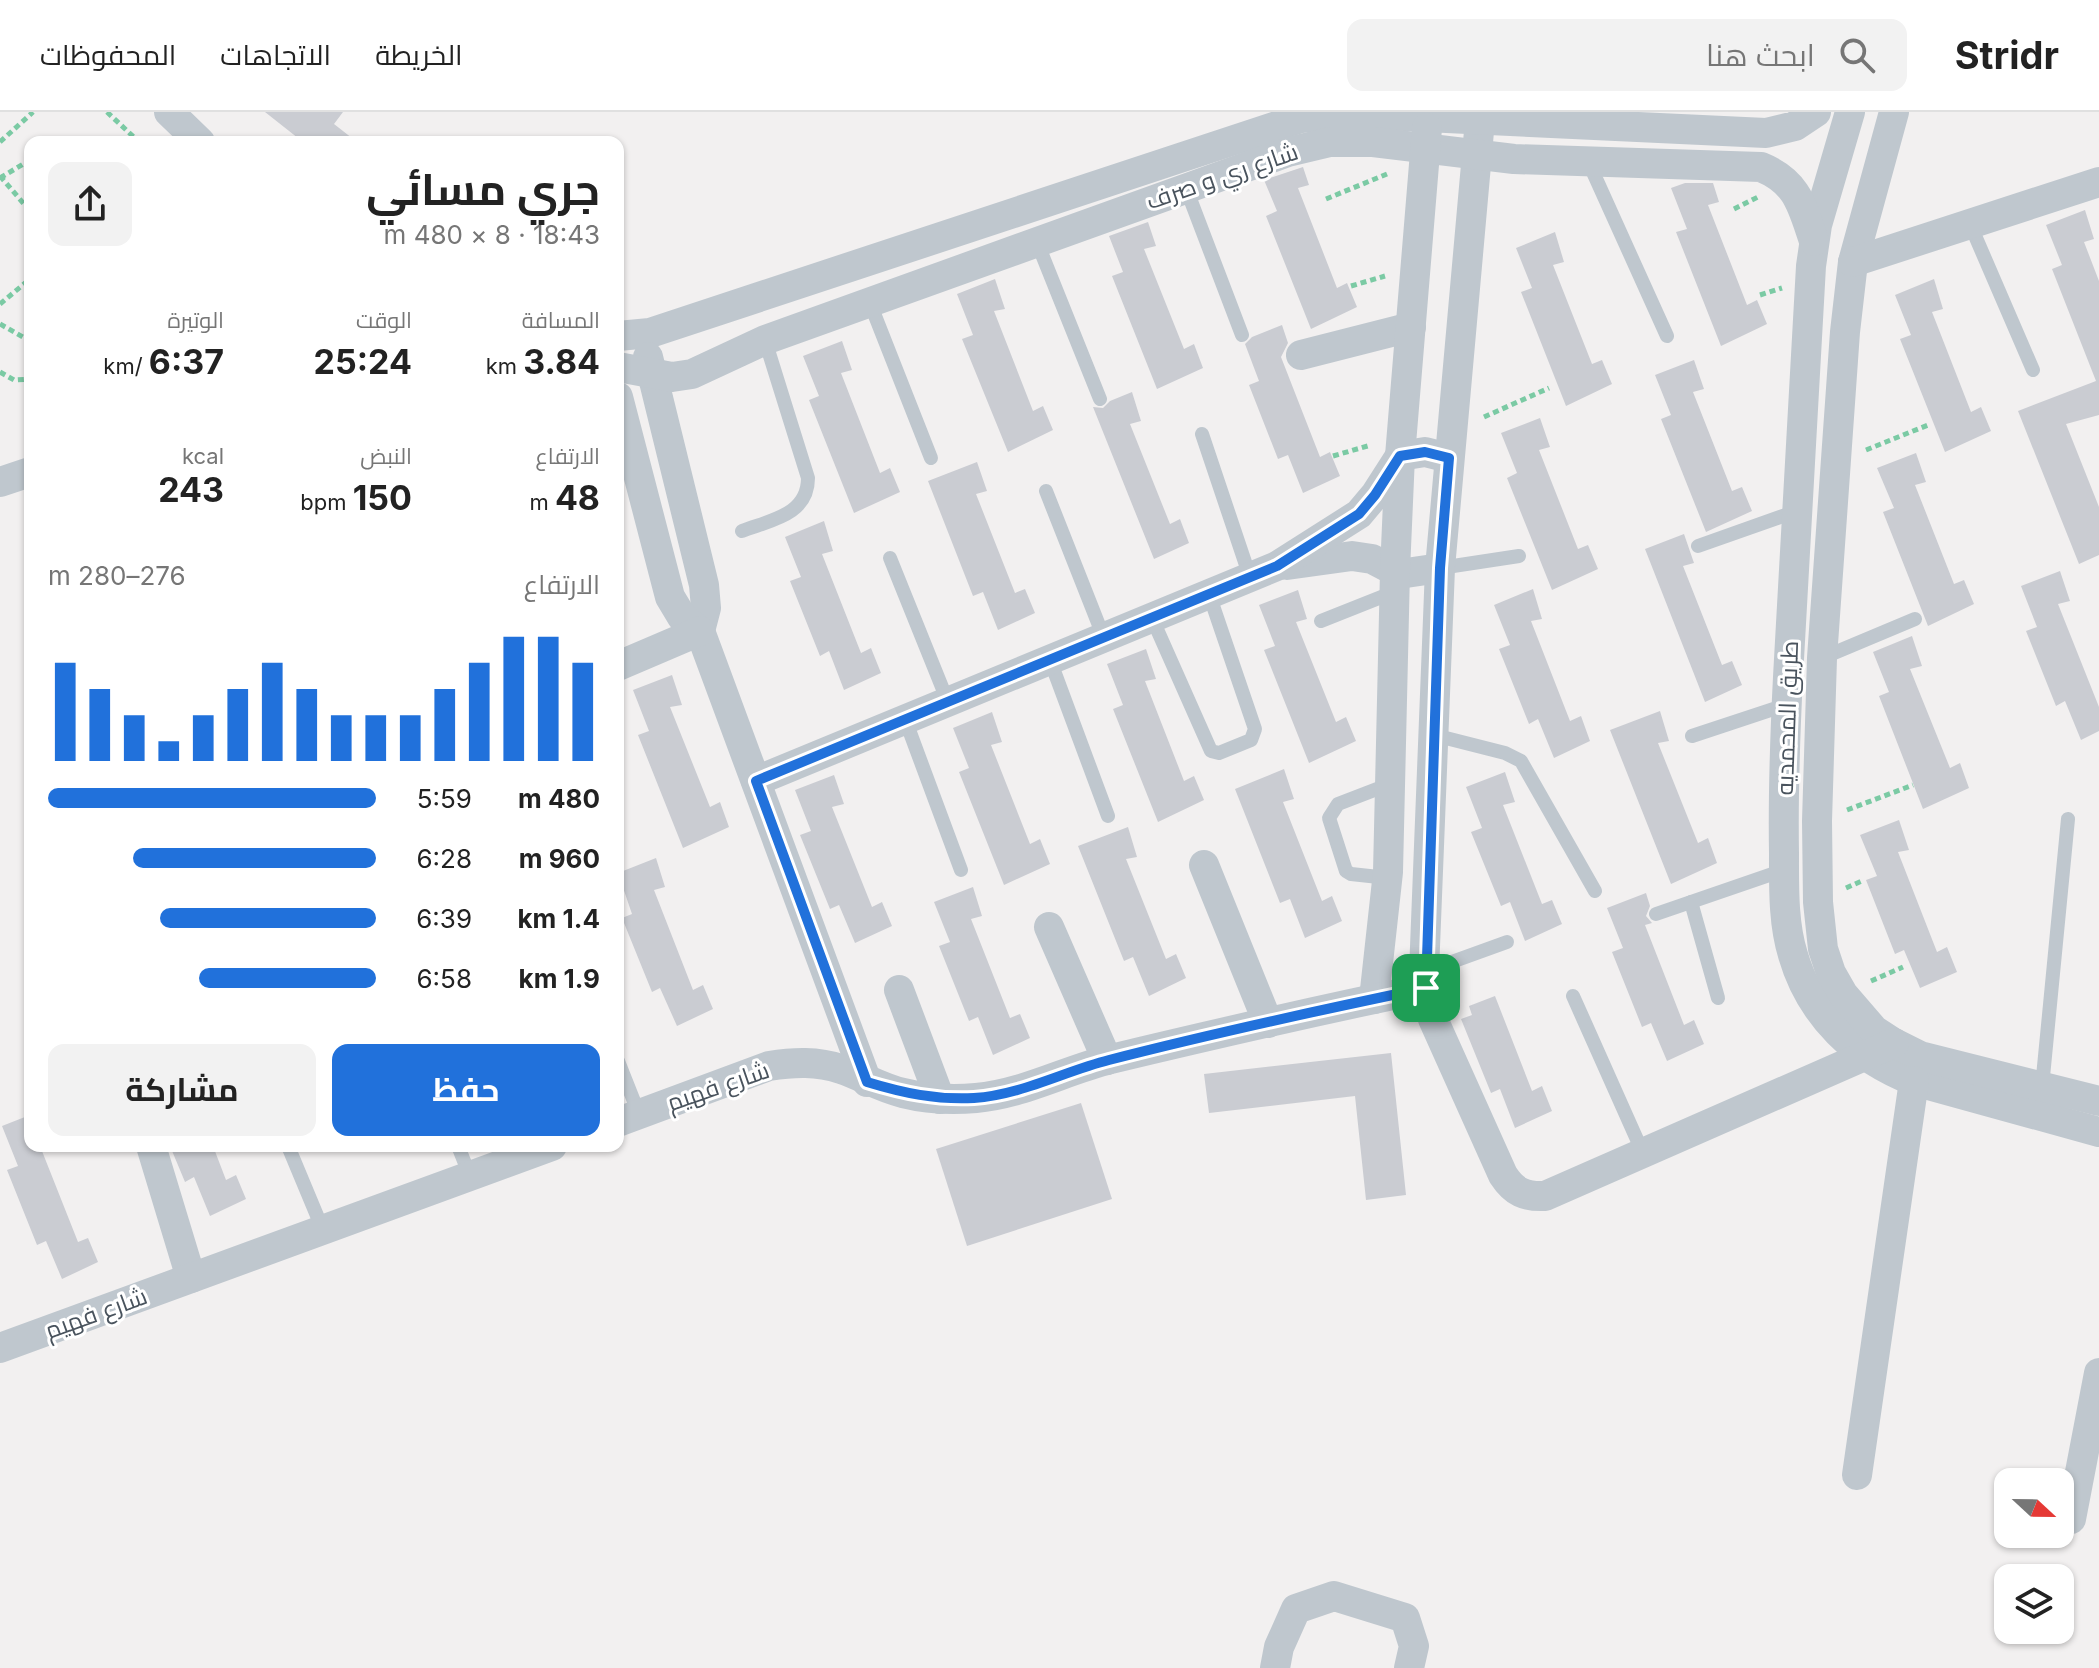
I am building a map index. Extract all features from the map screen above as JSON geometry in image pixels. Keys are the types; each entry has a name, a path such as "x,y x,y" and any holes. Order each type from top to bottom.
{"street":[{"path":"169,112 194,136"},
{"name":"شارع ري و صرف","path":"630,335 1281,122 1340,113 1480,120 1511,117 1700,121 1752,133 1781,131 1816,112"},
{"name":"طريق المحمديه","path":"1850,112 1814,241 1783,773 1786,923 1792,954 1819,1012 1840,1036 1888,1071 2099,1132"},
{"name":"طريق المحمديه","path":"1894,112 1853,262 1835,462 1822,658 1817,821 1819,925 1823,949 1831,973 1843,994 1874,1030 1894,1043 1920,1056 2099,1101"},
{"path":"1374,999 1388,878 1400,456 1428,118"},
{"path":"1480,120 1440,568 1425,980 1428,1004 1440,1038 1503,1175 1510,1186 1532,1197 1545,1196 1894,1043"},
{"name":"شارع ري و صرف","path":"624,368 672,377 692,374 765,340 1186,188 1319,144 1373,142 1426,154 1477,154 1514,159 1761,167 1787,182 1797,194 1814,241"},
{"path":"1835,166 1875,174"},
{"path":"1853,262 2099,182"},
{"path":"1301,355 1411,327"},
{"path":"630,335 652,374 704,585 706,608 700,631"},
{"path":"624,420 670,597 682,617 700,631 867,1082"},
{"path":"756,781 1264,572 1359,514 1400,456 1450,444"},
{"path":"0,482 24,474"},
{"path":"1264,572 1352,556 1372,559 1395,582"},
{"path":"1395,582 1440,568"},
{"path":"624,663 700,631"},
{"path":"1204,865 1268,1023"},
{"path":"1049,927 1107,1060"},
{"name":"شارع فهيم","path":"629,1118 769,1066 794,1062 832,1067 903,1093 940,1099 978,1098 1016,1090 1107,1060 1374,999 1425,980"},
{"path":"899,990 940,1099"},
{"path":"1857,1475 1914,1081"},
{"path":"153,1152 191,1278"},
{"name":"شارع فهيم","path":"0,1348 536,1152"},
{"path":"2074,1503 2099,1373"},
{"path":"1275,1668 1279,1647 1296,1609 1334,1596 1405,1618 1414,1646 1409,1668"}],"lane":[{"path":"1588,161 1667,336"},
{"path":"1186,188 1242,335"},
{"path":"1970,224 2033,370"},
{"path":"1037,242 1100,399"},
{"path":"870,303 931,458"},
{"path":"742,531 791,513 805,498 808,489 808,478 765,340"},
{"path":"1202,434 1264,572"},
{"path":"1046,491 1104,638"},
{"path":"1698,546 1797,511"},
{"path":"1440,568 1519,556"},
{"path":"890,558 948,702"},
{"path":"1321,621 1395,582"},
{"path":"1152,618 1213,753 1251,740 1255,729 1209,594"},
{"path":"1822,658 1915,619"},
{"path":"1050,660 1108,816"},
{"path":"1692,736 1786,705"},
{"path":"905,719 961,870"},
{"path":"1434,735 1505,753 1521,761 1595,891"},
{"path":"1388,878 1346,871 1329,818 1338,804 1390,783"},
{"path":"2042,1087 2068,819"},
{"path":"1656,914 1784,869"},
{"path":"1691,902 1718,998"},
{"path":"1425,980 1507,942"},
{"path":"1573,996 1643,1153"},
{"path":"624,1092 629,1118"},
{"path":"290,1152 323,1230"},
{"path":"460,1152 470,1176"}],"path":[{"path":"0,142 33,112"},
{"path":"107,112 133,136"},
{"path":"1326,199 1426,154"},
{"path":"24,163 0,177 24,204"},
{"path":"0,304 24,284"},
{"path":"0,324 24,338"},
{"path":"0,372 14,380"},
{"path":"0,381 24,379"},
{"path":"1450,444 1549,388"},
{"path":"1835,462 1928,425"},
{"path":"1817,821 1913,785"}],"building":[{"path":"265,112 343,112 334,124 349,136 295,136"},
{"path":"1303,167 1309,185 1298,188 1337,288 1347,283 1357,307 1311,329 1266,216 1277,211 1264,180"},
{"path":"1685,183 1713,183 1719,202 1708,205 1747,305 1757,300 1767,324 1721,346 1676,232 1687,229 1671,188"},
{"path":"2085,210 2094,239 2084,242 2099,281 2099,415 2066,424 2099,507 2099,555 2079,564 2018,411 2096,381 2052,269 2062,265 2046,225"},
{"path":"1148,222 1156,246 1144,249 1184,349 1194,344 1203,368 1157,389 1112,276 1123,272 1109,236"},
{"path":"1555,232 1564,262 1553,265 1592,364 1602,360 1612,384 1566,406 1521,292 1532,288 1516,248"},
{"path":"995,279 1005,309 994,311 1033,411 1043,406 1053,430 1008,452 962,339 973,335 957,294"},
{"path":"1934,279 1943,309 1932,312 1971,412 1981,407 1991,431 1945,452 1900,339 1911,335 1895,295"},
{"path":"1282,325 1288,343 1281,357 1320,457 1330,452 1340,476 1303,493 1288,455 1278,459 1249,385 1259,381 1245,344 1252,337"},
{"path":"842,341 852,370 841,373 880,473 890,468 900,492 854,513 809,400 819,396 803,356"},
{"path":"1694,360 1704,389 1693,392 1732,491 1742,487 1752,511 1706,532 1661,419 1671,415 1655,375"},
{"path":"1132,392 1141,421 1130,424 1170,524 1180,519 1189,543 1154,559 1093,407 1103,408 1110,401"},
{"path":"1540,418 1550,447 1539,450 1578,549 1588,545 1598,569 1552,590 1507,478 1517,473 1501,433"},
{"path":"1916,453 1926,482 1915,485 1954,584 1964,580 1974,604 1928,626 1883,512 1894,508 1877,468"},
{"path":"977,462 987,491 976,494 1015,593 1025,589 1035,613 998,630 983,592 973,596 928,481"},
{"path":"824,521 833,551 822,554 861,653 871,648 881,673 844,690 829,651 820,656 790,581 801,577 785,537"},
{"path":"1684,534 1694,563 1683,566 1722,665 1732,661 1742,685 1705,702 1645,549"},
{"path":"2060,571 2070,601 2058,604 2099,707 2099,731 2081,740 2065,701 2056,706 2026,631 2037,627 2021,586"},
{"path":"1533,589 1542,619 1531,621 1570,721 1581,716 1590,741 1554,758 1538,719 1529,724 1499,649 1510,645 1494,605"},
{"path":"1298,590 1307,619 1296,622 1336,722 1346,717 1356,741 1309,763 1264,650 1275,646 1259,605"},
{"path":"1912,636 1922,666 1910,669 1950,768 1960,763 1969,788 1923,809 1879,696 1889,692 1873,652"},
{"path":"1146,649 1156,679 1145,681 1184,781 1194,776 1204,800 1158,822 1113,709 1123,705 1107,664"},
{"path":"672,675 682,705 670,707 710,807 720,802 729,827 683,848 638,735 649,731 633,690"},
{"path":"1660,711 1669,741 1658,743 1698,843 1708,838 1717,863 1671,884 1610,730"},
{"path":"992,712 1002,742 991,745 1030,844 1040,839 1050,864 1004,885 959,772 969,768 953,728"},
{"path":"1284,769 1294,799 1283,802 1322,901 1332,896 1342,921 1305,938 1290,899 1280,903 1235,789"},
{"path":"1505,772 1515,802 1503,805 1542,904 1552,900 1562,924 1525,941 1510,902 1501,906 1471,832 1482,828 1466,787"},
{"path":"834,775 844,804 832,807 872,907 882,902 892,926 855,943 839,905 830,909 800,835 811,831 795,790"},
{"path":"1899,820 1909,850 1898,852 1937,952 1947,947 1957,972 1920,988 1904,950 1895,954 1866,880 1877,876 1860,835"},
{"path":"1128,827 1137,857 1126,859 1166,959 1176,954 1186,978 1149,996 1133,957 1124,961 1078,846"},
{"path":"656,858 665,887 654,890 693,990 703,985 713,1009 677,1026 660,988 652,992 624,923 624,917 632,914 624,891 624,871"},
{"path":"973,887 982,916 971,919 1010,1018 1020,1014 1030,1038 993,1055 978,1017 969,1021 939,946 950,942 934,902"},
{"path":"1646,893 1650,906 1646,916 1652,923 1645,925 1684,1025 1694,1020 1704,1044 1667,1061 1651,1023 1642,1027 1612,952 1623,948 1607,908"},
{"path":"1495,996 1532,1091 1542,1086 1552,1111 1515,1128 1500,1089 1491,1093 1461,1019 1472,1015 1469,1006"},
{"path":"1391,1053 1406,1195 1366,1200 1355,1096 1209,1113 1204,1074"},
{"path":"1081,1103 1112,1199 967,1246 936,1149"},
{"path":"24,1117 24,1152 42,1152 78,1242 88,1238 98,1262 62,1279 46,1241 37,1245 7,1170 18,1166 2,1126"},
{"path":"172,1152 215,1152 226,1180 236,1175 246,1199 210,1216 194,1177 185,1182"}],"route":[{"path":"1425,452 1437,454 1449,458 1440,568 1424,972 1426,988 1107,1060 1016,1090 978,1098 940,1099 903,1093 867,1082 756,781 1277,566 1359,514 1400,456 1425,452"}]}
